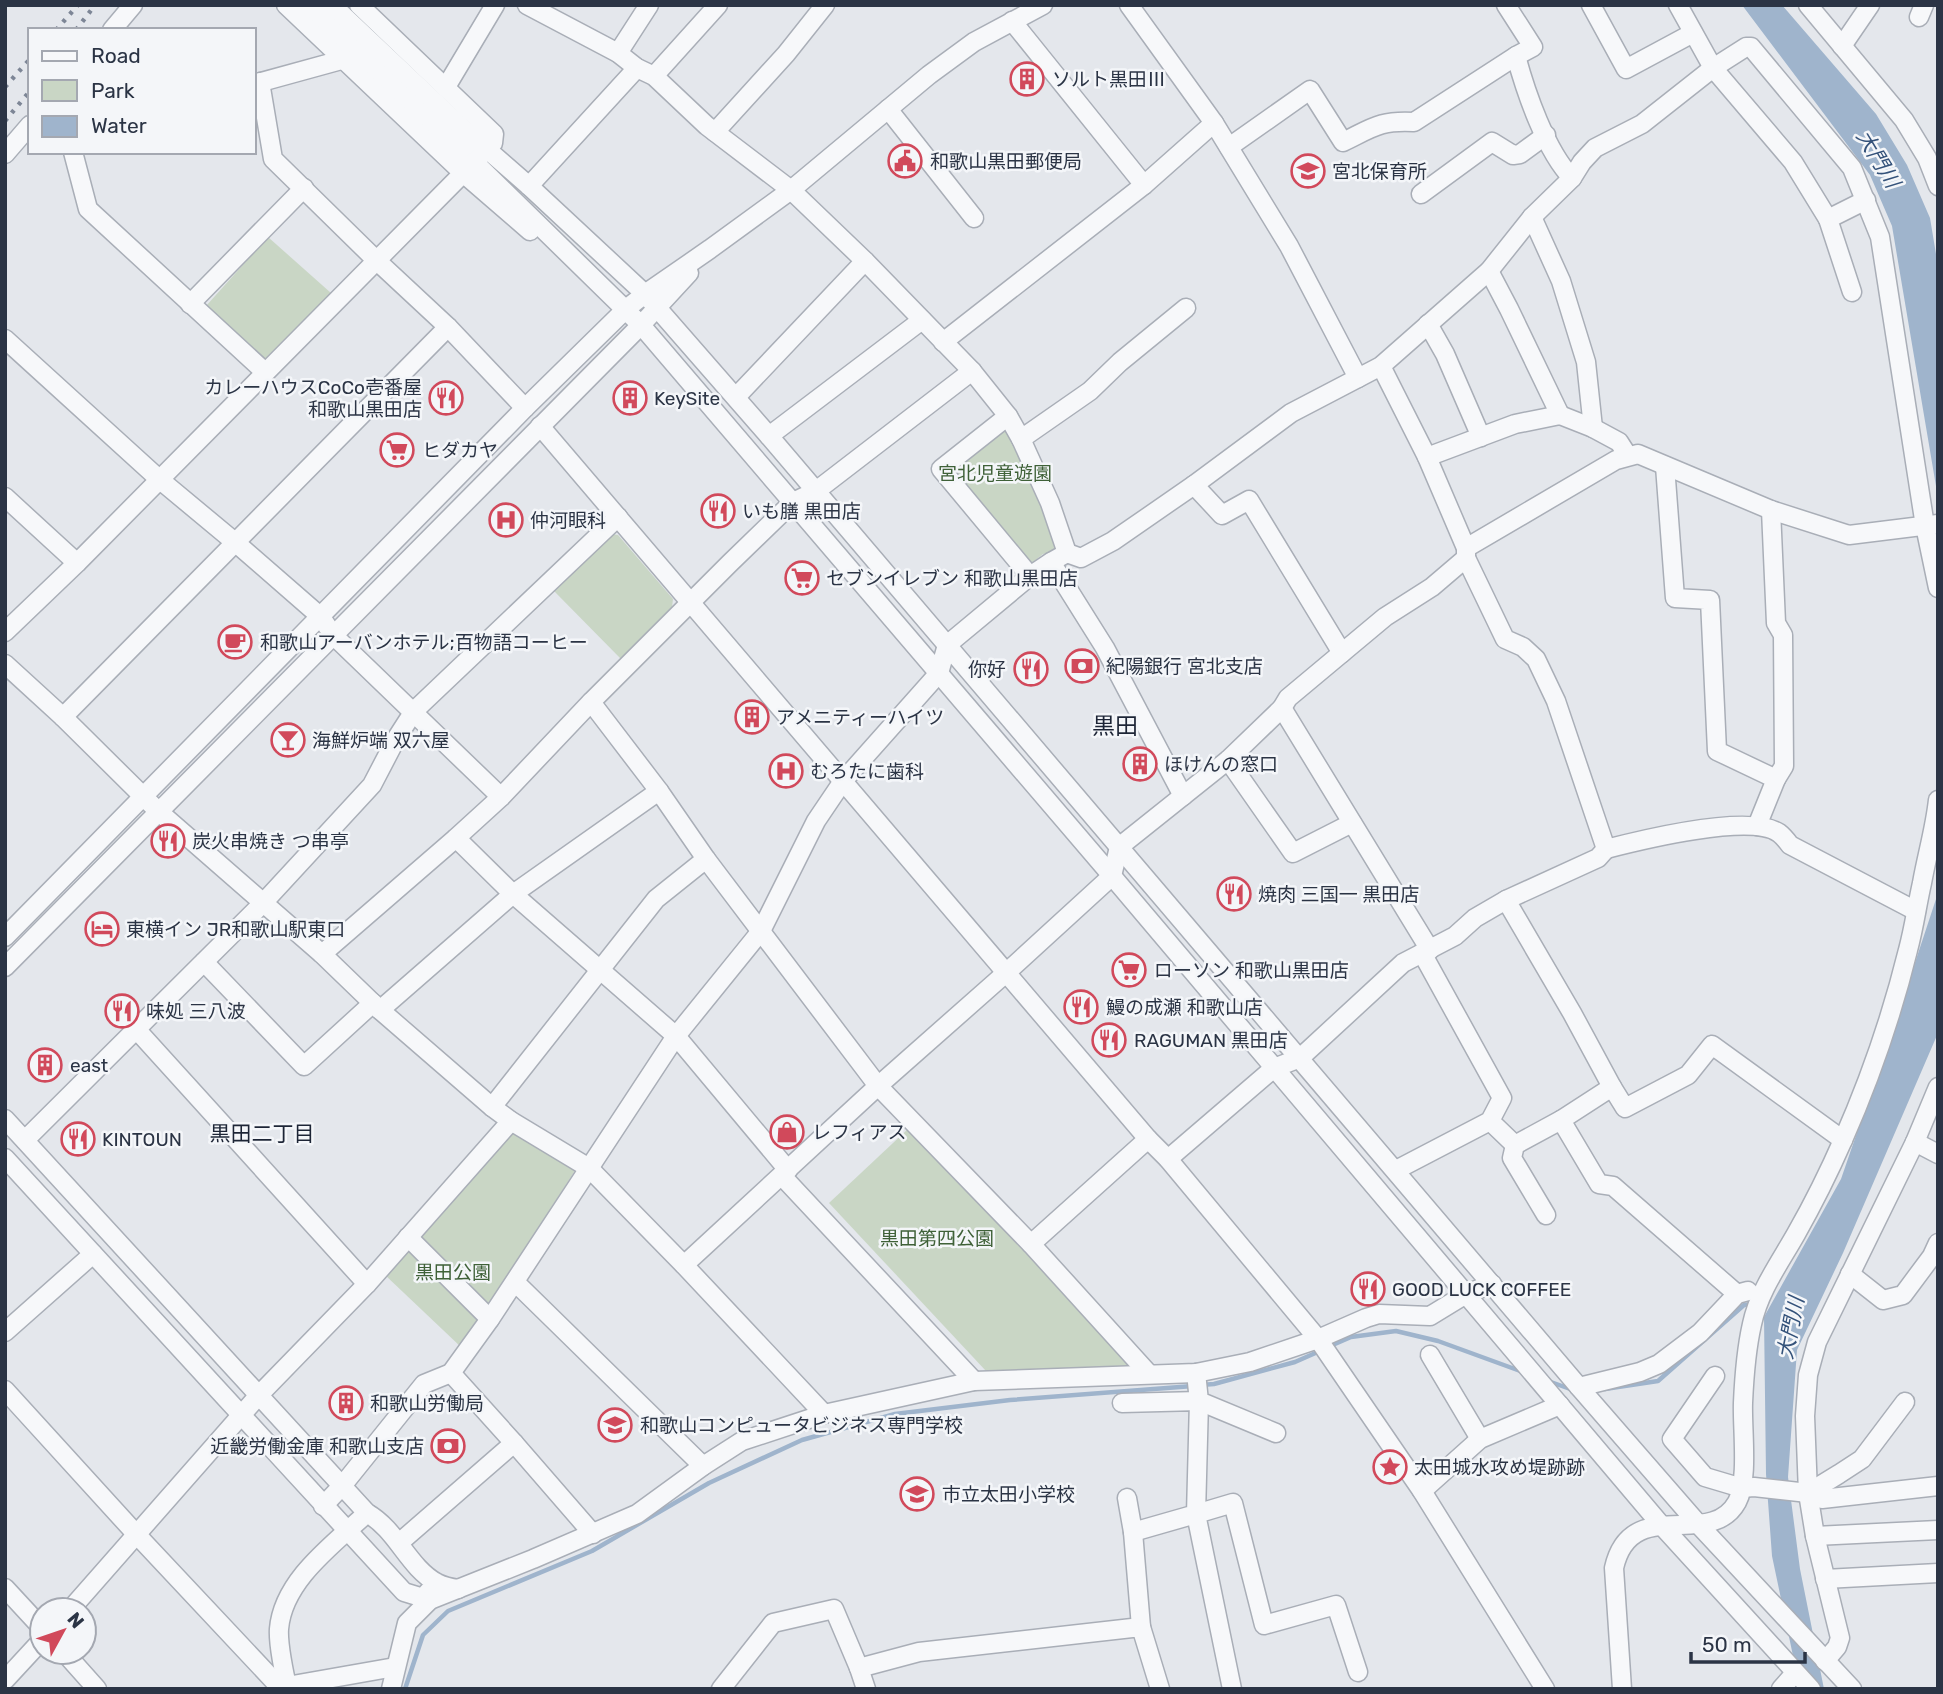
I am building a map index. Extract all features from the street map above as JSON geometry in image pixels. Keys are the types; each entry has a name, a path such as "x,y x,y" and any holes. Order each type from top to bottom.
{"street":[{"path":"114,28 133,5"},
{"path":"286,5 345,59 475,161 529,186 651,301 736,397 1579,1387 1699,1525 1852,1689"},
{"path":"309,5 461,137"},
{"path":"332,5 461,137 475,161 529,231 570,255 641,325 1662,1526 1811,1689"},
{"path":"5,632 77,563 493,143 494,134 359,5"},
{"path":"527,5 618,53 637,68 654,76 715,132 790,190 865,261 972,371 1008,415 1050,503 1067,553"},
{"path":"618,53 649,5"},
{"path":"654,76 718,5"},
{"path":"715,132 786,54 825,5"},
{"path":"5,937 525,408 626,310 651,301 710,250 790,190 974,42 1012,15 1043,5"},
{"path":"1129,5 1214,123 1289,246 1358,378"},
{"path":"1228,147 1310,90 1343,142 1379,124 1394,121 1413,122 1533,47 1506,5"},
{"path":"1591,5 1626,69 1693,33"},
{"path":"1678,5 1713,68 1793,162 1828,219 1852,292"},
{"path":"1808,5 1904,120 1927,158 1938,186"},
{"path":"1842,46 1870,5"},
{"path":"446,87 487,8"},
{"path":"1012,15 1144,185"},
{"path":"323,1506 424,1384 451,1373 515,1282 676,1036 761,931 816,821 843,781 939,673 947,645 1030,576 1051,562 1067,553 1081,558 1113,541 1291,413 1381,366 1489,271 1532,217 1572,178 1595,148 1642,124 1713,68 1746,47 1751,47 1852,168 1880,237 1931,525 1938,589"},
{"path":"1516,56 1524,85 1546,135 1562,167 1572,178"},
{"path":"345,59 257,83 273,159 448,327 525,408"},
{"path":"529,186 637,68"},
{"path":"888,109 974,218"},
{"path":"943,341 1144,185 1214,123"},
{"path":"17,145 28,128"},
{"path":"1421,194 1492,142 1513,155 1520,155 1546,135"},
{"path":"74,154 88,209 265,372"},
{"path":"190,304 304,188"},
{"path":"1828,219 1866,200"},
{"path":"1532,217 1560,281 1586,362 1593,428"},
{"path":"736,397 865,261"},
{"path":"1489,271 1560,415"},
{"path":"5,967 641,325 651,301"},
{"path":"1021,439 1090,391 1119,362 1186,308"},
{"path":"769,436 922,320"},
{"path":"1428,324 1445,354 1481,437"},
{"path":"63,717 448,327"},
{"path":"5,339 159,479 321,617 333,635 501,797"},
{"path":"1381,366 1427,457 1505,639 1523,647 1536,659 1556,701 1606,849"},
{"path":"322,954 501,797 591,702 793,502 816,491 972,371"},
{"path":"1008,415 941,469 1030,576"},
{"path":"1427,457 1515,424 1560,415 1619,442 1628,456"},
{"path":"540,426 1148,1139 1168,1159 1318,1339 1422,1491 1545,1689"},
{"path":"684,1265 1112,876 1119,847 1228,760 1282,708 1288,698 1385,617 1432,587 1466,553 1616,460 1638,454 1771,510 1849,535 1931,525"},
{"path":"1665,466 1675,598 1710,600 1717,751 1776,779"},
{"path":"1194,485 1222,515 1249,499 1342,653"},
{"path":"5,497 77,563"},
{"path":"1757,826 1784,766 1783,635 1776,622 1771,510"},
{"path":"24,1140 264,902 372,785 414,711 618,517"},
{"path":"1051,562 1105,648 1183,796"},
{"path":"5,664 158,811 264,902 492,1107 589,1168 824,1414"},
{"path":"591,702 878,1086 1031,1244 1149,1374"},
{"path":"1282,708 1426,951 1502,1098 1490,1121 1396,1170"},
{"path":"1228,760 1293,853 1352,823"},
{"path":"204,962 304,1066 513,894 659,792"},
{"path":"1622,1689 1614,1569 1617,1553 1637,1532 1662,1526 1699,1525 1720,1519 1748,1488 1743,1402 1752,1325 1762,1293 1797,1233 1843,1140 1876,1059 1909,949 1938,800"},
{"path":"1168,1159 1274,1068 1300,1058 1403,963 1455,936 1475,918 1506,900 1598,858 1606,849 1655,836 1734,825 1757,826 1779,832 1790,845 1916,911"},
{"path":"456,838 513,894 676,1036 785,1173 974,1381"},
{"path":"492,1107 656,899 706,859"},
{"path":"1506,900 1625,1108 1688,1075 1712,1045 1843,1140"},
{"path":"136,1029 367,1284"},
{"path":"1546,1215 1512,1158 1515,1145 1561,1120 1612,1087"},
{"path":"1825,1661 1837,1647 1840,1638 1805,1493 1808,1376 1817,1342 1915,1142 1938,1087"},
{"path":"5,1119 367,1513 379,1520 423,1572 438,1584 458,1589"},
{"path":"1561,1120 1599,1184 1613,1186 1737,1294"},
{"path":"83,1596 260,1395 367,1284 511,1121"},
{"path":"1490,1121 1515,1145"},
{"path":"1031,1244 1148,1139"},
{"path":"1915,1142 1938,1154"},
{"path":"5,1158 404,1592 430,1600"},
{"path":"408,1237 490,1319"},
{"path":"1850,1274 1883,1300 1903,1295 1932,1256 1938,1243"},
{"path":"5,1332 93,1254"},
{"path":"515,1282 703,1466"},
{"path":"407,1623 430,1600 637,1514 742,1441 824,1414 974,1381 1196,1373 1250,1362 1318,1339 1379,1314 1430,1315 1465,1294 1492,1284"},
{"path":"1579,1387 1640,1372 1659,1364 1700,1333 1737,1294 1749,1291 1762,1293"},
{"path":"1430,1355 1480,1439"},
{"path":"451,1373 593,1534"},
{"path":"1196,1373 1199,1401 1196,1514 1232,1689"},
{"path":"1715,1376 1672,1439 1705,1477 1748,1488 1805,1493 1822,1499 1938,1486"},
{"path":"5,1390 275,1682 288,1688 395,1667"},
{"path":"1122,1404 1199,1401 1276,1433"},
{"path":"1805,1493 1862,1459 1905,1402"},
{"path":"1422,1491 1480,1439 1560,1405"},
{"path":"399,1543 514,1443"},
{"path":"1127,1498 1133,1532 1141,1627 1160,1689"},
{"path":"1133,1532 1233,1503 1264,1625 1336,1605 1358,1672"},
{"path":"288,1688 279,1630 284,1606 302,1574 367,1513"},
{"path":"1815,1536 1938,1530"},
{"path":"423,1572 430,1600"},
{"path":"1825,1579 1938,1573"},
{"path":"5,1588 28,1613"},
{"path":"391,1689 407,1623 404,1592"},
{"path":"721,1689 773,1623 834,1609 866,1689"},
{"path":"859,1668 919,1652 1141,1627"},
{"path":"5,1680 28,1655"},
{"path":"76,1666 97,1689"},
{"path":"1781,1689 1796,1673"}],"green space":[{"path":"268,237 331,293 264,360 206,306"},
{"name":"宮北児童遊園","path":"1008,425 1059,544 1054,552 1043,554 1033,562 1026,561 950,473"},
{"path":"612,534 618,535 673,599 672,607 621,659 554,591"},
{"name":"黒田第四公園","path":"909,1128 1134,1368 986,1371 829,1203"},
{"name":"黒田公園","path":"510,1129 576,1169 462,1348 385,1275"}],"water":[{"name":"大門川","path":"1742,5 1782,5 1876,114 1907,165 1930,218 1938,266 1938,498 1892,226 1870,175"},
{"name":"大門川","path":"1938,893 1938,1033 1843,1253 1797,1350 1788,1477 1800,1569 1824,1689 1800,1689 1772,1556 1766,1474 1764,1317 1841,1179"}],"waterway":[{"path":"1605,1389 1658,1381 1744,1305 1753,1304"},
{"path":"1328,1347 1351,1337 1396,1331 1438,1341 1523,1372"},
{"path":"1201,1385 1214,1384 1295,1362 1320,1351"},
{"path":"1548,1381 1573,1390"},
{"path":"405,1689 423,1635 448,1611 592,1551 709,1483 802,1440 895,1414 1010,1400 1193,1386"}],"railway":[{"path":"58,28 78,5"},
{"path":"78,28 95,5"},
{"path":"5,87 28,61"},
{"path":"5,121 28,93"}],"place":[{"name":"ソルト黒田Ⅲ","path":"1027,79"},
{"name":"和歌山黒田郵便局","path":"905,161"},
{"name":"宮北保育所","path":"1308,171"},
{"name":"カレーハウスCoCo壱番屋 和歌山黒田店","path":"446,398"},
{"name":"KeySite","path":"630,398"},
{"name":"ヒダカヤ","path":"397,450"},
{"name":"いも膳 黒田店","path":"718,511"},
{"name":"仲河眼科","path":"506,520"},
{"name":"セブンイレブン 和歌山黒田店","path":"802,578"},
{"name":"和歌山アーバンホテル;百物語コーヒー","path":"235,642"},
{"name":"紀陽銀行 宮北支店","path":"1082,666"},
{"name":"你好","path":"1031,669"},
{"name":"アメニティーハイツ","path":"752,717"},
{"name":"海鮮炉端 双六屋","path":"288,740"},
{"name":"ほけんの窓口","path":"1140,764"},
{"name":"むろたに歯科","path":"786,771"},
{"name":"炭火串焼き つ串亭","path":"168,841"},
{"name":"焼肉 三国一 黒田店","path":"1234,894"},
{"name":"東横イン JR和歌山駅東口","path":"102,929"},
{"name":"ローソン 和歌山黒田店","path":"1129,970"},
{"name":"鰻の成瀬 和歌山店","path":"1081,1007"},
{"name":"味処 三八波","path":"122,1011"},
{"name":"RAGUMAN 黒田店","path":"1109,1040"},
{"name":"east","path":"45,1065"},
{"name":"レフィアス","path":"787,1132"},
{"name":"KINTOUN","path":"78,1139"},
{"name":"GOOD LUCK COFFEE","path":"1368,1289"},
{"name":"和歌山労働局","path":"346,1403"},
{"name":"和歌山コンピュータビジネス専門学校","path":"615,1425"},
{"name":"近畿労働金庫 和歌山支店","path":"448,1446"},
{"name":"太田城水攻め堤跡跡","path":"1390,1467"},
{"name":"市立太田小学校","path":"917,1494"}],"district":[{"name":"黒田","path":"1115,726"},
{"name":"黒田二丁目","path":"262,1134"}]}
